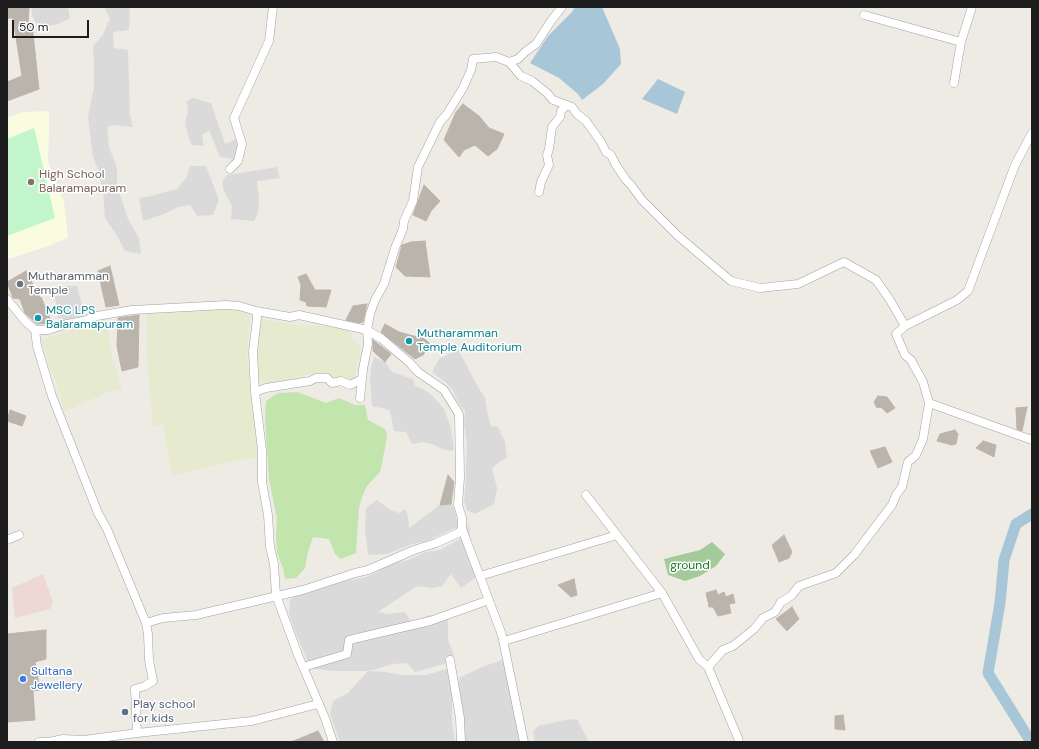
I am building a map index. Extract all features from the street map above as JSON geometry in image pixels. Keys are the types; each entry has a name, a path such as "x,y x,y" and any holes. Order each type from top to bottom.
{"street":[{"path":"230,169 238,161 242,144 234,118 269,41 273,7"},
{"path":"509,62 518,59 524,52 536,44 551,20 562,7"},
{"path":"954,83 961,42 972,7"},
{"path":"864,15 961,42"},
{"path":"360,398 368,344 367,330 370,314 375,300 384,284 395,248 403,229 404,221 413,201 418,167 434,133 463,88 471,70 473,60 496,57 509,62 521,76 532,81 553,100 572,108 586,121 601,142 606,152 611,155 626,180 642,200 678,236 731,281 760,288 798,284 844,262 876,280 905,326"},
{"path":"539,192 541,182 549,164 547,156 552,127 566,106"},
{"path":"708,667 723,650 733,646 754,629 762,618 775,612 781,602 791,596 799,586 836,573 854,555 887,512 902,487 908,462 916,455 923,439 929,403 922,382 911,360 905,355 896,334 905,326 957,300 968,291 1015,165 1032,133"},
{"path":"7,299 25,321 35,330 37,346 52,396 98,513 107,528 146,623 149,660 153,681 145,686 135,689 137,733"},
{"path":"35,330 48,330 97,316 132,310 226,305 238,306 290,317 299,315 367,330 382,339 410,363 418,372 444,390 459,414 460,478 458,506 462,518 462,529 504,641 524,742"},
{"path":"256,311 257,318 253,352 255,392 262,450 262,482 268,515 276,595 333,742"},
{"path":"255,392 266,388 310,382 316,378 327,378 332,383 341,381 350,385 362,379"},
{"path":"929,403 1032,440"},
{"path":"586,495 662,593 699,659 708,667 739,742"},
{"path":"146,623 163,618 196,615 243,605 276,595 303,590 368,570 414,550 436,543 458,533 462,529"},
{"path":"7,540 19,535"},
{"path":"480,576 617,535"},
{"path":"504,641 662,593"},
{"path":"303,667 347,654 349,640 430,621 489,600"},
{"path":"450,660 460,718 462,742"},
{"path":"39,742 49,742 63,739 84,740 252,721 318,704"}],"shaded area":[{"path":"32,7 68,7 70,18 58,24 38,28 32,14"},
{"path":"104,7 130,7 129,30 113,32 114,48 128,50 130,115 133,127 113,125 107,127 109,147 117,168 117,185 128,219 139,238 141,254 125,251 118,237 105,218 103,191 98,169 93,157 88,117 94,87 93,46 102,36 110,19"},
{"path":"193,98 211,103 225,144 236,139 238,150 234,159 220,157 209,130 202,135 204,146 192,145 185,123 188,112 187,101"},
{"name":"High School Balaramapuram","path":"49,111 48,161 64,202 68,237 49,246 8,259 7,270 7,118 23,112"},
{"path":"190,166 206,166 219,200 213,215 197,216 190,205 178,207 164,214 143,221 139,198 177,189 186,178"},
{"path":"277,167 280,178 257,181 259,199 258,213 254,221 231,219 232,206 223,189 223,180 227,175"},
{"path":"65,286 77,286 85,317 59,322 54,292"},
{"path":"222,308 250,311 247,356 258,456 172,475 163,425 153,426 147,356 147,314"},
{"path":"107,318 111,353 122,389 108,392 64,412 59,390 49,366 41,340"},
{"path":"261,319 297,325 338,327 351,333 353,341 359,345 361,352 357,364 355,381 341,381 324,372 271,383 258,381 254,370 258,360 258,336"},
{"path":"458,349 479,389 485,397 491,426 498,427 505,442 507,457 492,468 497,488 494,504 475,514 467,510 464,500 467,444 464,424 465,411 458,402 453,390 432,372 439,359"},
{"path":"374,357 385,362 392,372 413,379 415,386 429,393 444,409 451,428 454,450 449,451 432,444 422,442 412,444 406,432 394,431 390,410 372,406 370,380"},
{"path":"377,500 390,510 399,513 405,509 408,516 409,528 440,505 451,503 455,510 458,527 424,542 412,544 387,554 368,555 365,529 366,508"},
{"path":"469,524 472,555 479,575 461,588 451,574 442,586 432,588 417,586 378,612 388,614 405,612 411,622 430,615 448,617 448,640 454,655 448,663 415,672 407,663 392,664 370,671 403,675 426,675 447,669 452,690 452,722 455,742 340,742 330,714 333,701 348,693 368,671 311,669 289,614 290,600 303,590 329,586 367,577 394,563 408,560 426,552 440,550 463,537"},
{"path":"43,574 53,602 50,609 15,618 12,588"},
{"path":"505,659 528,742 463,742 457,698 459,678 482,667"},
{"path":"577,719 589,742 535,742 533,732 538,726"}],"green space":[{"path":"34,128 55,218 7,236 7,139"},
{"path":"297,392 326,403 339,398 355,405 365,405 368,420 385,429 387,435 380,472 367,486 359,508 356,553 341,559 335,554 329,539 313,537 305,568 296,578 285,579 283,568 277,553 277,519 269,479 265,419 266,401 278,393"},
{"name":"ground","path":"712,542 725,554 716,566 700,576 685,581 668,575 664,559 700,550"}],"water":[{"path":"575,7 602,7 620,49 621,64 603,84 582,100 578,94 559,78 530,63 548,36"},
{"path":"658,79 685,92 677,114 642,99"}],"building":[{"path":"7,7 29,7 28,24 32,24 39,89 7,101 7,82 22,76 13,18 7,18"},
{"path":"463,104 479,116 489,128 504,134 497,149 488,156 475,145 464,150 459,157 444,140 456,112"},
{"path":"424,185 440,201 431,211 426,221 413,215"},
{"path":"425,241 430,277 405,276 396,267 402,245 411,242"},
{"path":"110,266 119,305 106,307 98,271"},
{"path":"26,271 40,298 41,297 52,323 37,324 25,313 20,299 13,298 7,282"},
{"path":"306,274 315,290 331,290 326,307 307,306 306,302 300,300 301,285 298,277"},
{"path":"367,304 363,322 359,323 346,320 353,306"},
{"path":"139,315 138,367 122,371 117,346 118,318"},
{"name":"Mutharamman Temple Auditorium","path":"385,324 399,332 425,339 431,345 423,355 415,359 381,332"},
{"path":"373,340 391,354 385,362 373,351"},
{"path":"878,396 887,397 895,408 887,413 881,407 877,408 874,402"},
{"path":"1027,407 1022,431 1017,429 1016,408"},
{"path":"10,410 26,416 22,426 7,421"},
{"path":"955,430 958,434 956,444 952,445 937,441 940,434"},
{"path":"983,441 996,445 994,457 976,448"},
{"path":"885,447 892,462 878,468 870,451"},
{"path":"448,475 454,482 451,504 440,505"},
{"path":"784,535 792,552 789,558 779,562 772,545"},
{"path":"574,579 577,595 571,597 558,585"},
{"path":"716,590 718,595 724,592 726,597 733,594 735,603 729,604 731,613 718,616 713,607 709,607 708,604 710,604 706,593"},
{"path":"792,607 799,619 787,631 776,619"},
{"path":"46,630 46,659 35,662 40,690 33,691 35,720 8,722 7,634"},
{"path":"843,715 845,730 835,729 835,716"},
{"path":"318,731 324,742 291,742"}],"waterway":[{"path":"1031,742 988,673 1000,603 1004,560 1016,524 1032,514"}],"place":[{"name":"High School Balaramapuram","path":"31,182"},
{"name":"Mutharamman Temple","path":"20,284"},
{"name":"MSC LPS Balaramapuram","path":"38,318"},
{"name":"Mutharamman Temple Auditorium","path":"409,341"},
{"name":"Sultana Jewellery","path":"23,679"},
{"name":"Play school for kids","path":"125,712"}]}
